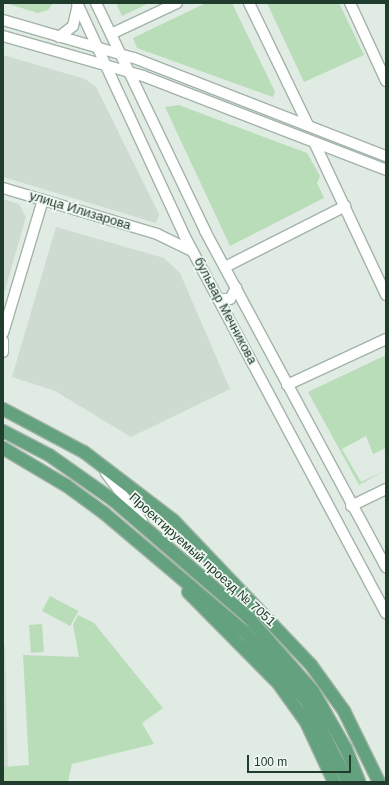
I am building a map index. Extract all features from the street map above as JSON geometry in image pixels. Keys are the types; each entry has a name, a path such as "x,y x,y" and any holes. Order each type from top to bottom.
{"main road":[{"path":"3,409 84,452 173,520 311,665 344,711 379,782"},
{"name":"Проектируемый проезд № 7051","path":"3,431 68,468 145,526 270,639 313,691 341,751"},
{"name":"Проектируемый проезд № 7051","path":"3,448 67,486 158,558 267,654 306,700 341,751"},
{"path":"158,558 278,683 306,722 334,782"},
{"path":"341,751 348,782"},
{"path":"341,751 359,782"}],"street":[{"name":"бульвар Мечникова","path":"96,3 224,267 351,506 386,567"},
{"path":"111,34 177,3"},
{"path":"249,3 293,98 308,125"},
{"path":"350,3 386,81"},
{"name":"бульвар Мечникова","path":"78,4 95,48 105,66 193,252 386,613"},
{"path":"59,37 72,26 78,4"},
{"path":"3,20 95,48 120,54 278,112 386,156"},
{"path":"3,36 130,73 213,101 315,144 386,170"},
{"path":"278,112 287,108 293,98"},
{"path":"315,144 386,295"},
{"path":"327,169 343,154"},
{"name":"улица Илизарова","path":"3,188 157,234 193,252"},
{"path":"3,333 43,200"},
{"path":"224,267 345,206"},
{"path":"157,234 172,231 177,220"},
{"path":"218,298 230,299 236,288"},
{"path":"287,385 386,339"},
{"path":"3,341 3,352"},
{"path":"84,452 115,483 145,526"},
{"path":"351,506 386,489"}],"shaded area":[{"path":"3,55 85,79 96,87 159,214 156,223 3,177"},
{"path":"3,199 19,204 26,217 3,297"},
{"path":"56,227 164,258 180,273 230,389 131,437 55,391 12,377"},
{"path":"3,645 5,646 8,776 3,776"}],"green space":[{"path":"5,3 53,3 48,10 38,13"},
{"path":"116,3 149,3 122,16"},
{"path":"206,3 232,3 275,92 273,97 137,48 133,38"},
{"path":"267,3 339,3 364,55 304,82"},
{"path":"179,105 307,153 320,176 317,183 324,198 230,246 165,107"},
{"path":"386,355 386,448 373,454 366,436 342,449 361,482 386,470 359,485 308,392"},
{"path":"50,596 78,611 70,626 42,611"},
{"path":"78,615 94,623 163,708 142,723 154,744 72,764 68,782 3,782 3,767 29,765 23,655 79,657 73,625"},
{"path":"42,624 44,652 31,653 29,625"}]}
